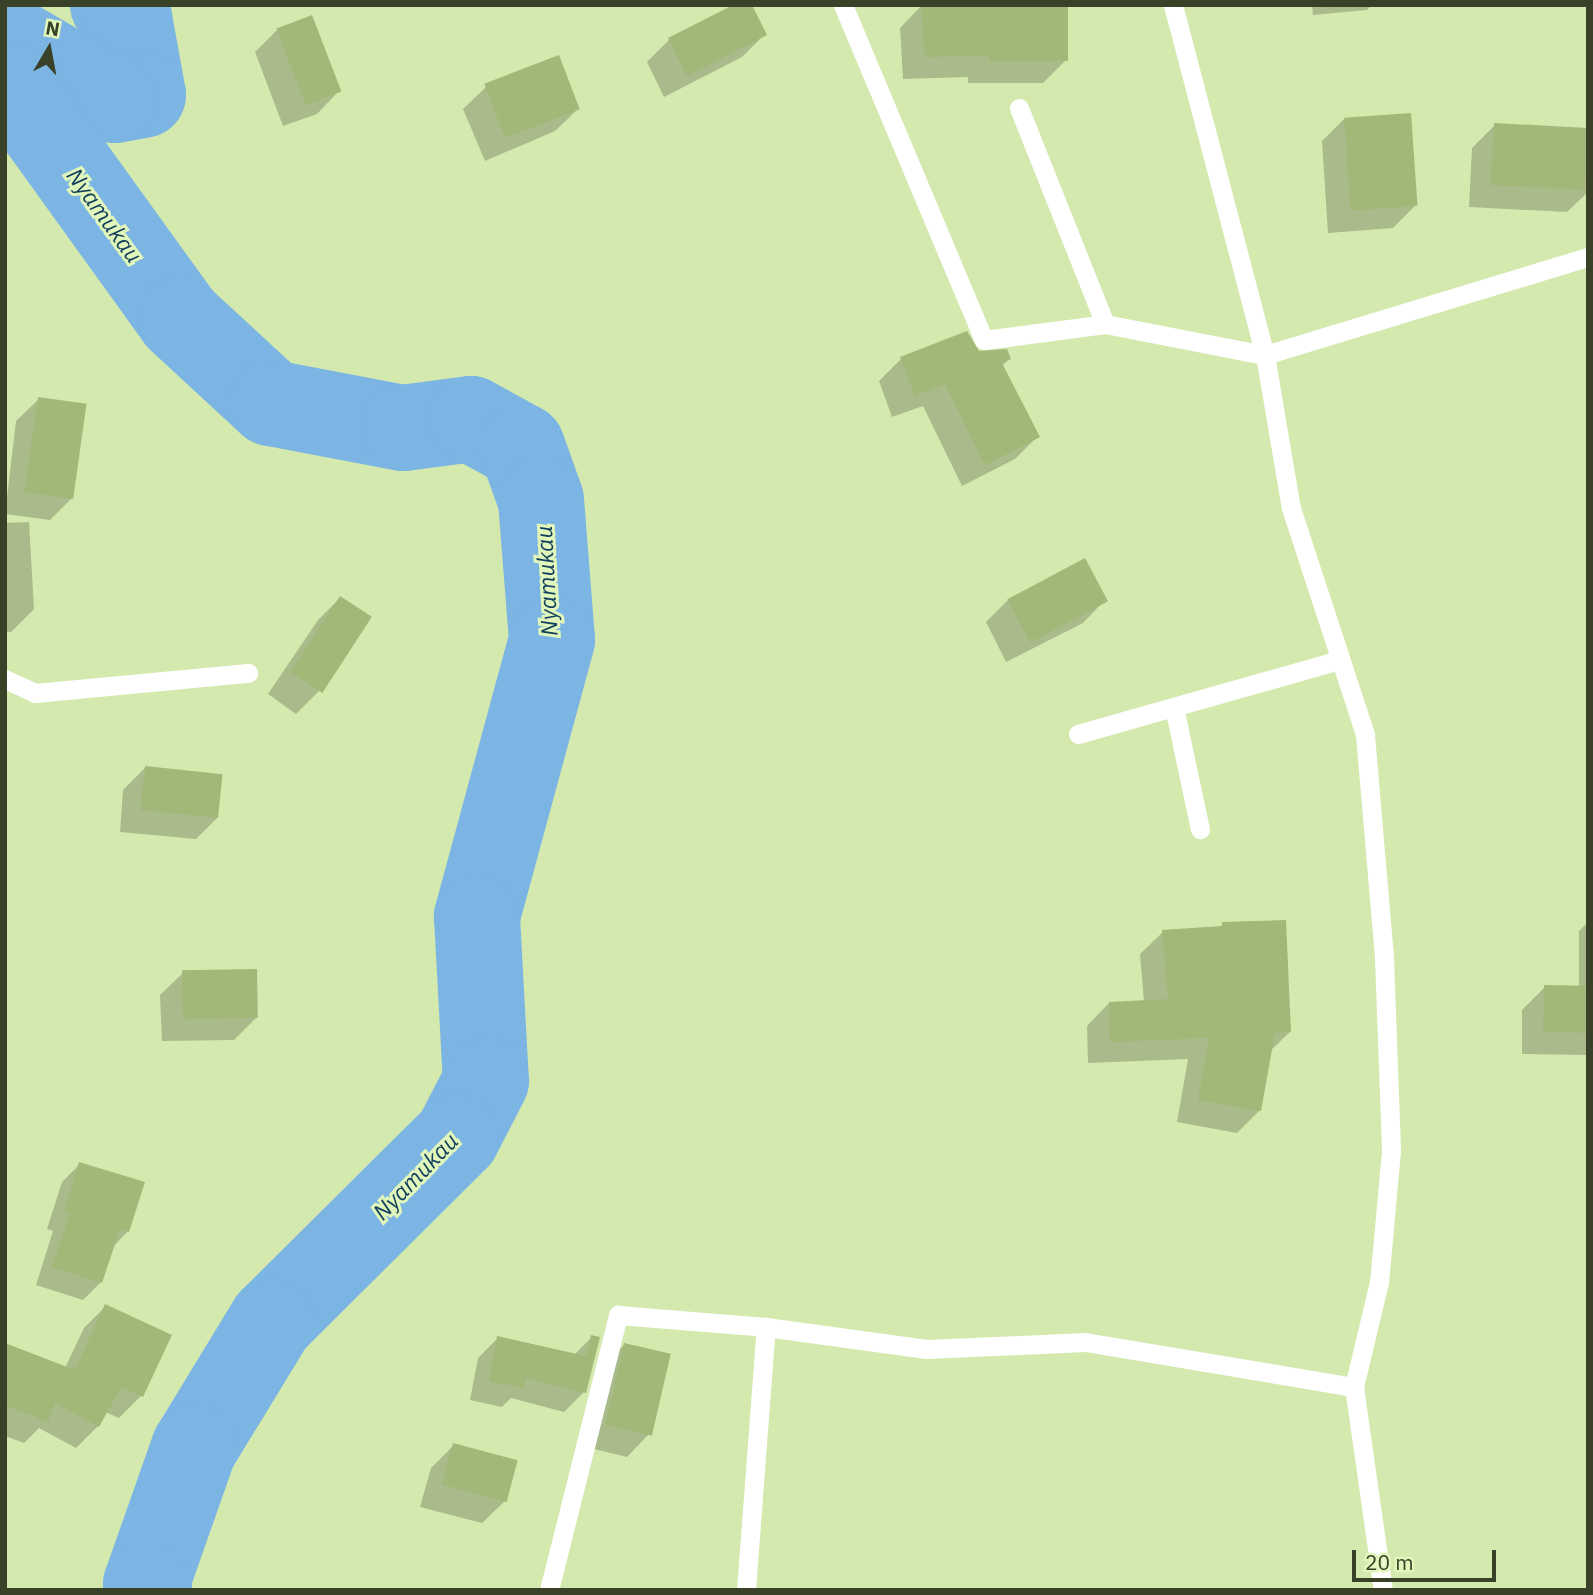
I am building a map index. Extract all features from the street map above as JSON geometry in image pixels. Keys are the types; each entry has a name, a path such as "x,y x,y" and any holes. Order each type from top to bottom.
{"lane":[{"path":"843,5 984,340 1105,324 1265,355 1588,257"},
{"path":"1173,5 1265,355 1291,508 1365,735 1384,958 1391,1151 1380,1282 1353,1387 1383,1590"},
{"path":"1019,108 1105,324"},
{"path":"1079,734 1340,660"},
{"path":"5,680 35,692 248,673"},
{"path":"1174,707 1200,829"},
{"path":"549,1590 618,1315 766,1327 927,1349 1085,1342 1353,1387"},
{"path":"746,1590 766,1327"}],"building":[{"path":"733,5 752,5 767,35 687,76 668,38"},
{"path":"921,5 1068,5 1068,61 989,61 989,56 925,57"},
{"path":"312,15 341,92 306,105 277,29"},
{"path":"559,55 580,109 505,138 484,84"},
{"path":"1411,113 1417,206 1351,210 1344,118"},
{"path":"1494,123 1588,128 1585,190 1491,185"},
{"path":"967,331 979,351 1007,349 1011,359 1002,363 1040,437 985,465 945,384 915,396 900,357"},
{"path":"38,397 87,404 73,499 25,492"},
{"path":"1085,558 1108,601 1030,643 1007,599"},
{"path":"340,596 372,617 322,693 290,672"},
{"path":"145,766 223,774 218,818 140,810"},
{"path":"1286,920 1291,1032 1275,1033 1261,1111 1198,1100 1209,1038 1110,1042 1109,1002 1168,999 1162,930 1222,926 1222,922"},
{"path":"257,969 258,1018 183,1019 182,970"},
{"path":"1544,985 1588,986 1587,1033 1543,1032"},
{"path":"79,1162 145,1182 129,1232 120,1229 102,1283 52,1267 70,1214 64,1212"},
{"path":"105,1304 172,1335 143,1397 121,1387 99,1427 55,1403 48,1422 5,1405 5,1343 75,1370"},
{"path":"591,1335 600,1337 586,1393 526,1378 524,1388 489,1381 497,1336 586,1356"},
{"path":"624,1343 671,1354 652,1436 605,1425"},
{"path":"453,1443 518,1460 507,1502 442,1485"}],"waterway":[{"name":"Nyamukau","path":"113,5 129,18 143,95 114,100 18,44 12,86 180,319 271,403 403,428 471,419 522,447 541,500 552,640 477,917 486,1081 457,1137 271,1322 194,1448 146,1584 149,1590"}]}
